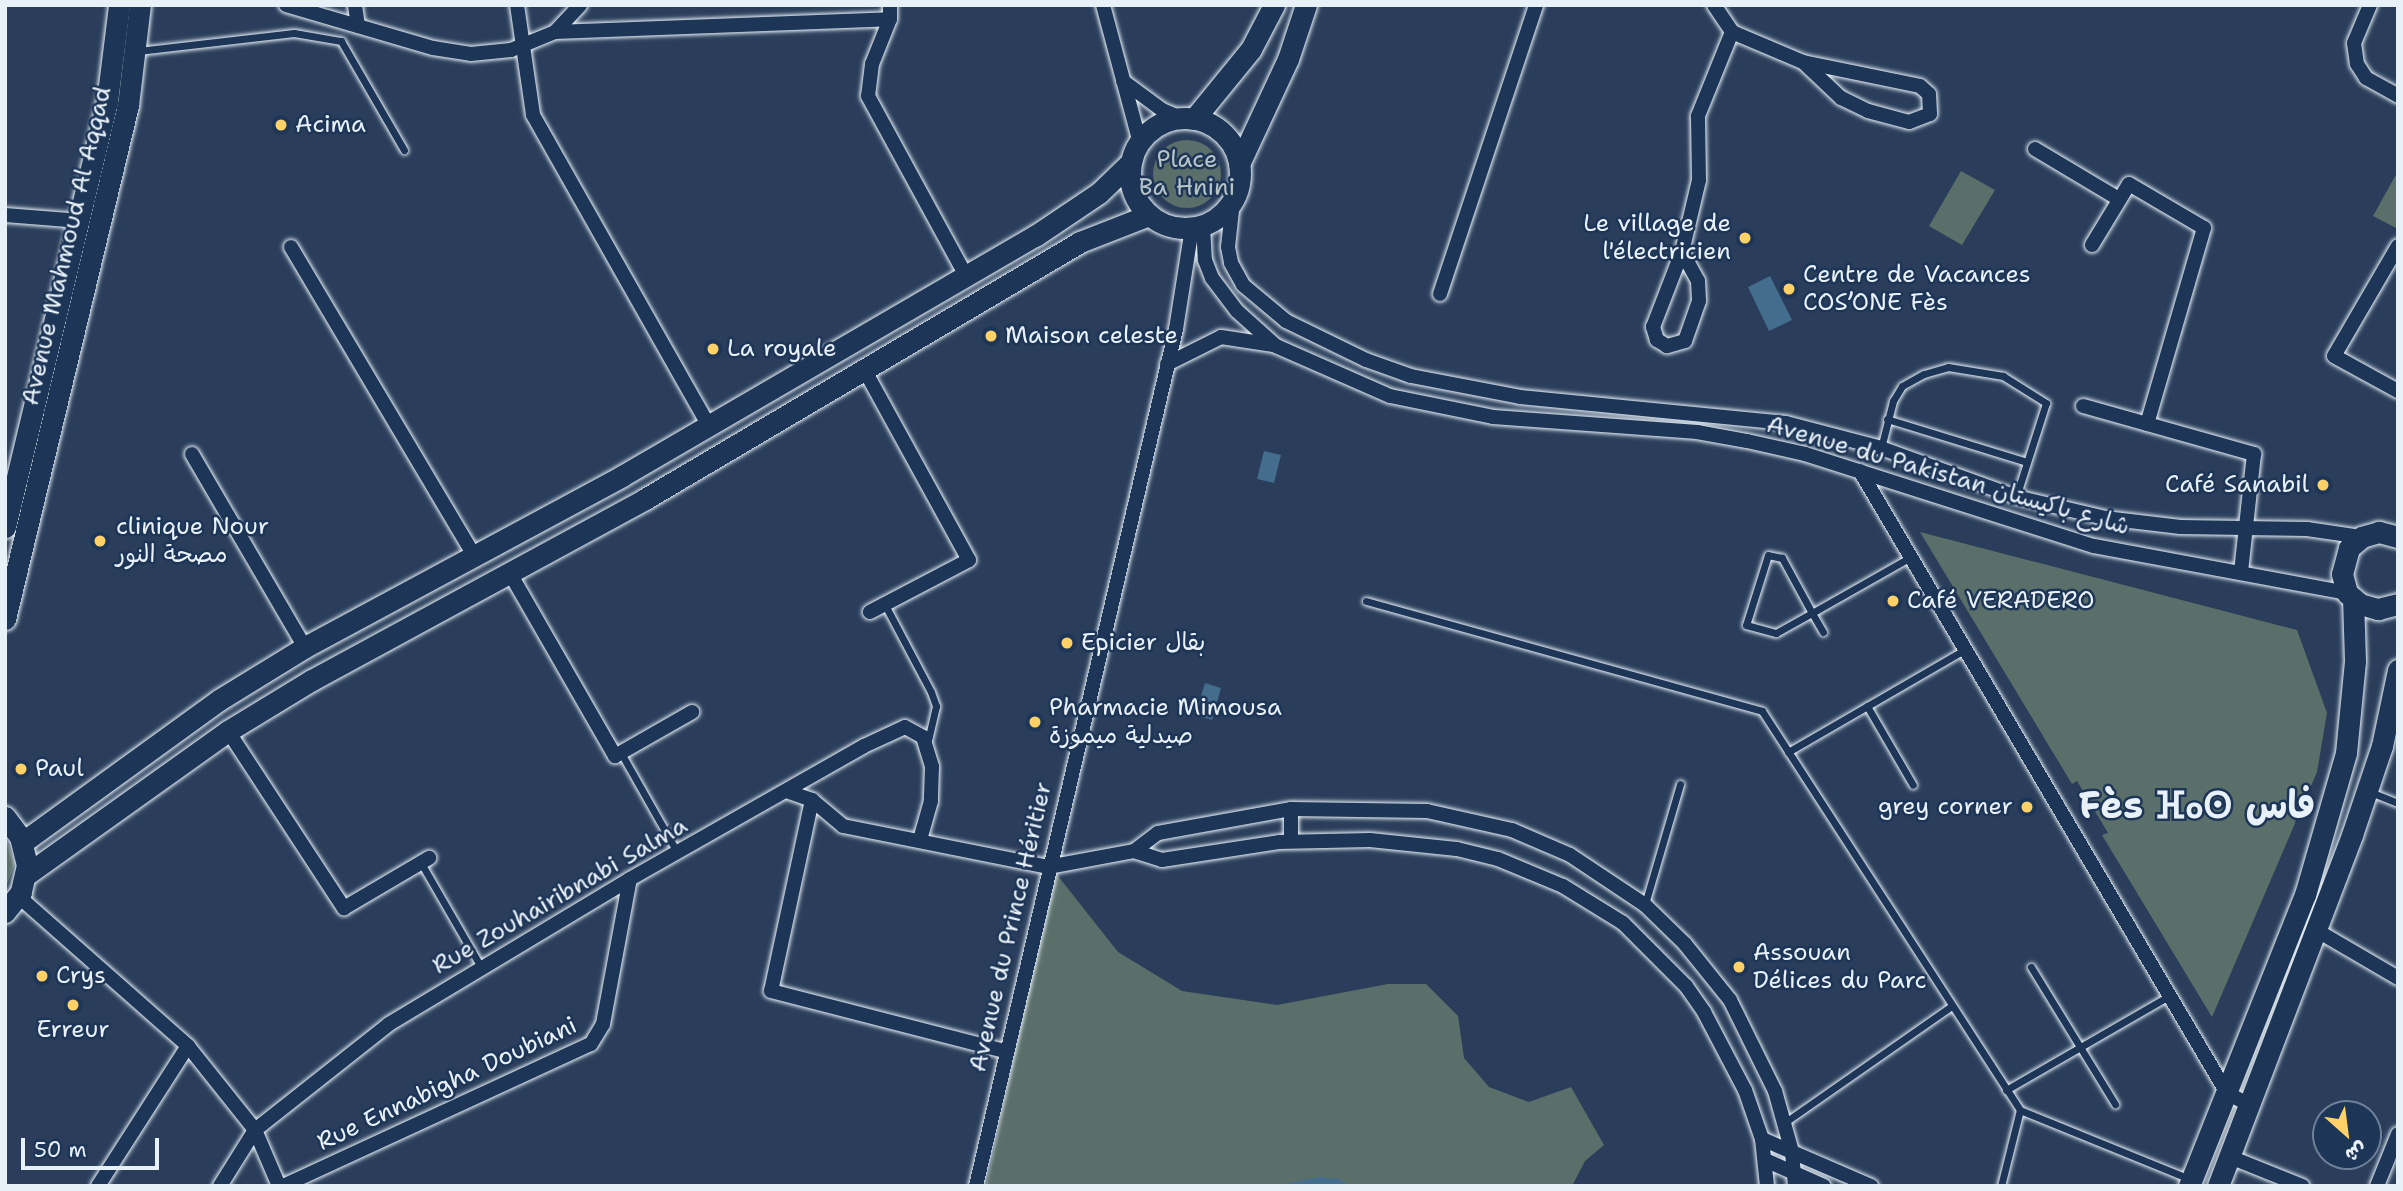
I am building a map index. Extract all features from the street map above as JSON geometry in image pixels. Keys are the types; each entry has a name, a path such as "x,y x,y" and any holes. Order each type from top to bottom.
{"main road":[{"name":"Avenue Mahmoud Al Aqqad","path":"5,527 107,102 119,5"},
{"name":"Avenue Mahmoud Al Aqqad","path":"5,619 128,105 137,51 140,5"},
{"path":"1189,119 1251,49 1273,5"},
{"path":"1135,152 1134,193 1149,215 1167,225 1197,227 1222,214 1233,201 1239,164 1275,89 1306,5"},
{"path":"23,842 165,737 305,648 475,557 709,426 1067,216 1135,152 1158,125 1189,119 1222,132 1239,164"},
{"path":"12,904 26,875 229,731 510,575 1080,242 1111,226 1149,215"},
{"path":"2190,1182 2305,895 2346,752 2355,661 2350,595 2342,565 2348,548 2362,537 2395,530"},
{"path":"2350,595 2378,609 2398,604"},
{"path":"2218,1186 2367,790 2382,746 2398,670"},
{"path":"5,817 23,842 26,875"}],"street":[{"path":"286,5 471,54 523,47 555,32 890,12 872,64 868,96 966,276"},
{"path":"355,5 358,26"},
{"path":"517,5 533,115 709,426"},
{"path":"555,32 580,5"},
{"path":"1103,5 1123,81 1135,152"},
{"path":"1440,294 1536,5"},
{"path":"1714,5 1732,32 1803,62 1920,86 1929,94 1930,114 1909,122 1868,111 1840,98 1803,62"},
{"path":"2370,5 2354,43 2357,64 2366,78 2398,96"},
{"path":"1682,252 1698,281 1699,301 1685,341 1667,346 1657,340 1654,327 1682,252 1699,180 1698,116 1732,32"},
{"path":"1123,81 1162,110 1189,119"},
{"path":"2035,149 2119,199"},
{"path":"2092,245 2129,184 2204,228 2147,424"},
{"name":"Avenue du Pakistan شارع باكيستان","path":"1233,201 1228,247 1231,263 1243,285 1286,321 1366,360 1463,389 1734,415 1881,448 2015,497 2105,518 2180,527 2246,527 2362,537"},
{"path":"5,215 80,221"},
{"name":"Avenue du Pakistan شارع باكيستان","path":"1197,227 1205,260 1219,291 1276,346 1348,380 1438,407 1553,424 1697,432 1805,454 2094,546 2241,571 2350,595"},
{"name":"Avenue du Prince Héritier","path":"976,1186 1197,227"},
{"path":"2398,246 2334,356 2398,391"},
{"path":"291,247 475,557"},
{"path":"1167,364 1222,337 1251,338 1276,346"},
{"path":"864,369 969,560 870,612"},
{"path":"2083,406 2254,454 2241,571"},
{"path":"192,454 305,648"},
{"path":"1860,471 1962,651 2227,1093 2250,1105"},
{"path":"510,575 615,756 692,712"},
{"name":"Rue Zouhairibnabi Salma","path":"220,1186 255,1130 348,1053 481,967 886,734 905,727 918,731 928,745"},
{"path":"229,731 344,908 426,861"},
{"path":"920,840 931,801 928,745"},
{"path":"786,792 812,800 842,825 1048,867 1134,850 1158,833 1291,809 1380,808 1476,819 1570,855 1645,905 1685,944 1730,1000 1760,1052 1792,1152 1794,1179"},
{"path":"812,800 771,991 1005,1051"},
{"path":"1291,809 1291,841"},
{"path":"1134,850 1163,860 1291,841 1370,839 1457,849 1532,871 1587,900 1623,923 1686,986 1731,1060 1762,1139 1767,1186"},
{"name":"Rue Ennabigha Doubiani","path":"281,1186 592,1044 603,1024 630,879"},
{"path":"12,904 188,1046 255,1130 281,1186"},
{"path":"2316,930 2398,978"},
{"path":"99,1186 188,1046"},
{"path":"1762,1139 1871,1186"},
{"path":"2377,1186 2397,1139"},
{"path":"2230,1157 2302,1186"},
{"path":"1765,1160 1794,1179 1824,1186"}],"lane":[{"path":"137,51 294,33 341,41 404,150"},
{"path":"1881,448 1887,419 1902,386 1924,373 1948,366 2003,376 2046,403 2015,497"},
{"path":"1887,419 2027,462"},
{"path":"1823,632 1812,613 1782,558 1768,555 1746,625 1776,633 1812,613 1909,558"},
{"path":"1366,601 1762,711 2020,1110 2190,1182"},
{"path":"885,605 932,692 936,706 928,745"},
{"path":"1788,752 1962,651"},
{"path":"1867,706 1913,785"},
{"path":"621,752 677,852"},
{"path":"1645,905 1681,784"},
{"path":"2367,790 2398,803"},
{"path":"426,861 481,967"},
{"path":"2031,967 2115,1104"},
{"path":"2006,1090 2169,996"},
{"path":"1784,1123 1952,1006"},
{"path":"2001,1186 2020,1110"}],"green space":[{"name":"Place Ba Hnini","path":"1187,140 1200,143 1211,150 1218,161 1221,174 1218,187 1211,198 1200,205 1187,208 1174,205 1163,198 1156,187 1153,174 1156,161 1163,150 1174,143"},
{"path":"1961,171 1995,190 1962,245 1929,226"},
{"path":"2398,171 2398,229 2373,216"},
{"path":"1920,532 2297,630 2327,713 2317,772 2212,1017 2102,835 2108,833 2077,781 2072,784"},
{"path":"5,835 15,863 5,890"},
{"path":"1054,871 1118,952 1182,991 1277,1005 1388,984 1426,984 1458,1016 1464,1058 1489,1087 1529,1102 1571,1087 1604,1145 1585,1161 1572,1186 986,1186"}],"water":[{"path":"1770,276 1792,320 1769,331 1748,287"},
{"path":"1264,451 1281,455 1274,483 1257,479"},
{"path":"1205,683 1221,688 1212,720 1195,715"},
{"path":"1318,1177 1339,1179 1350,1186 1276,1186"}],"place":[{"name":"Acima","path":"281,125"},
{"name":"Le village de l'électricien","path":"1745,238"},
{"name":"Centre de Vacances COS’ONE Fès","path":"1789,289"},
{"name":"Maison celeste","path":"991,336"},
{"name":"La royale","path":"713,349"},
{"name":"Café Sanabil","path":"2323,485"},
{"name":"clinique Nour مصحة النور","path":"100,541"},
{"name":"Café VERADERO","path":"1893,601"},
{"name":"Epicier بقال","path":"1067,643"},
{"name":"Pharmacie Mimousa صيدلية ميموزة","path":"1035,722"},
{"name":"Paul","path":"21,769"},
{"name":"grey corner","path":"2027,807"},
{"name":"Assouan Délices du Parc","path":"1739,967"},
{"name":"Crys","path":"42,976"},
{"name":"Erreur","path":"73,1005"}],"district":[{"name":"Fès ⴼⴰⵙ فاس","path":"2197,805"}]}
